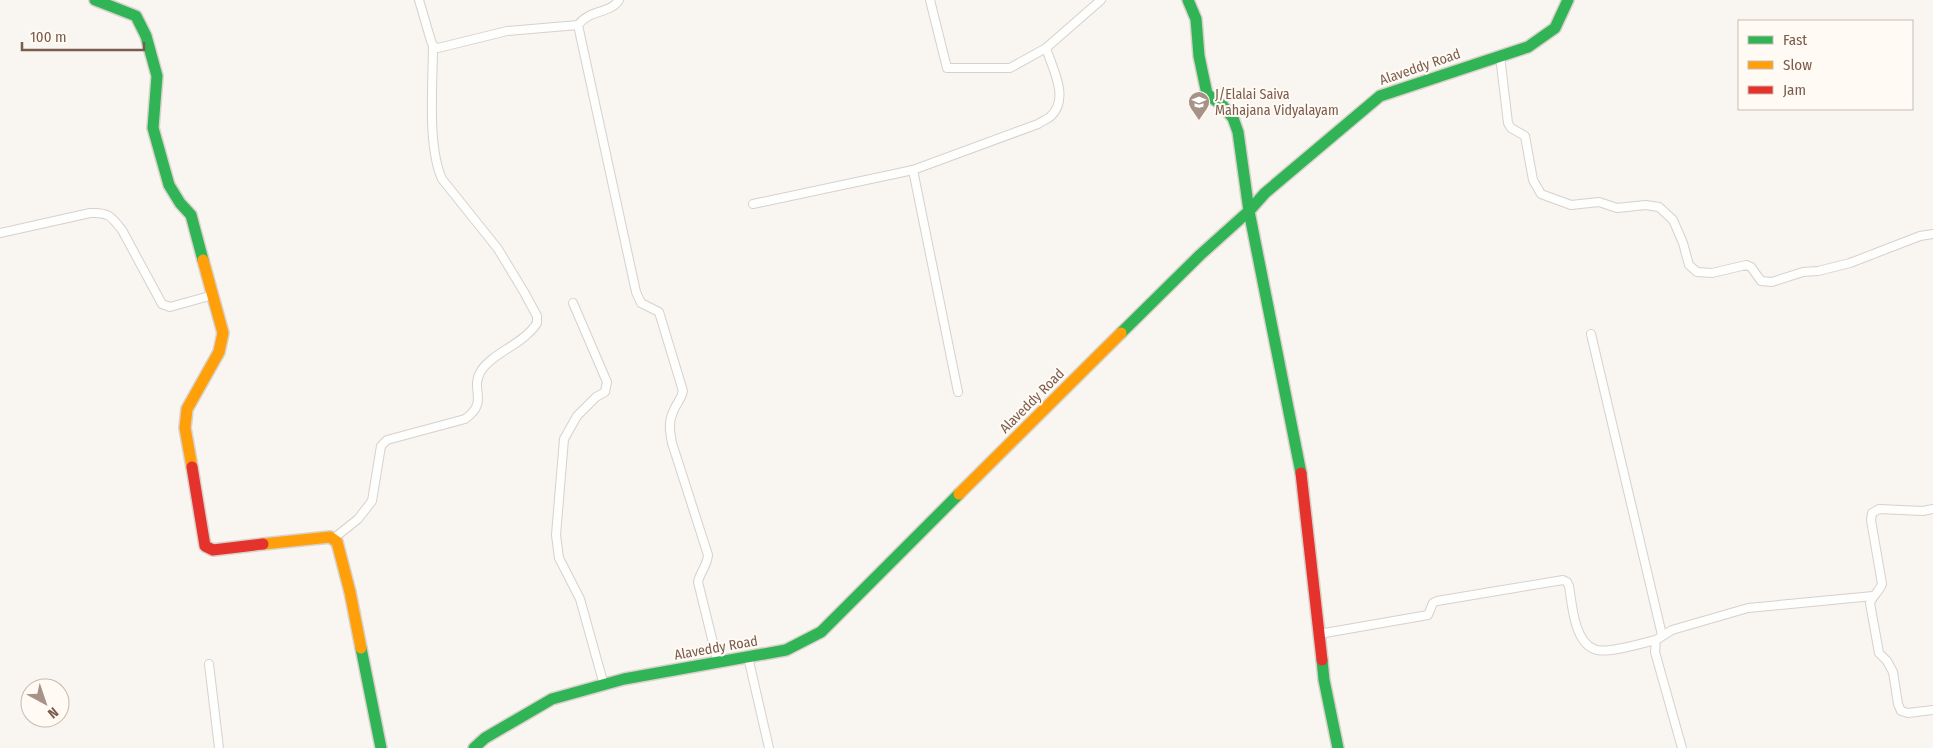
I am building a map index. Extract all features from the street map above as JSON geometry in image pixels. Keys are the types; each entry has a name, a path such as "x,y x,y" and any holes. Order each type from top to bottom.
{"street":[{"path":"95,0 136,16 146,36 157,76 153,128 169,185 180,203 191,215 223,333 219,352 187,409 185,428 205,546 213,550 330,537 337,542 350,592 381,748"},
{"path":"334,539 358,518 372,501 382,446 387,440 465,419 474,413 478,404 478,379 481,370 531,332 538,323 537,316 498,249 447,184 437,168 432,115 433,46 419,0"},
{"path":"433,46 438,48 507,31 578,24 584,16 611,8 619,0"},
{"path":"930,0 947,68 1010,68 1046,48 1101,0"},
{"path":"1188,0 1196,19 1199,56 1207,94 1223,106 1233,118 1238,132 1249,211 1301,470 1324,680 1338,748"},
{"name":"Alaveddy Road","path":"474,748 485,738 552,699 624,680 786,650 821,632 1200,255 1249,211 1264,193 1380,96 1528,47 1555,28 1568,0"},
{"path":"578,24 636,292 641,303 659,312 683,390 681,400 673,410 669,426 672,443 708,555 707,564 700,573 698,582 718,662"},
{"path":"753,204 913,170 1038,124 1051,116 1058,106 1061,96 1046,48"},
{"path":"1500,56 1508,123 1511,128 1525,136 1533,180 1541,194 1571,205 1599,202 1617,208 1646,205 1659,207 1673,220 1683,243 1689,265 1697,272 1712,273 1746,265 1751,267 1761,282 1772,282 1803,272 1818,271 1850,263 1920,236 1933,234"},
{"path":"913,170 958,392"},
{"path":"0,233 90,213 103,212 114,220 122,230 162,304 170,307 213,296"},
{"path":"573,303 607,382 605,392 596,397 577,416 564,438 556,535 559,558 580,599 604,685"},
{"path":"1591,334 1659,638 1655,652 1682,748"},
{"path":"1319,634 1428,615 1433,603 1437,601 1562,580 1570,586 1574,622 1587,644 1594,650 1608,650 1659,638 1672,630 1748,608 1873,596 1880,591 1882,584 1871,520 1872,513 1879,509 1923,511 1933,509"},
{"path":"1873,596 1870,603 1870,614 1879,653 1893,672 1898,704 1901,711 1908,713 1933,710"},
{"path":"748,657 769,748"},
{"path":"209,664 219,748"}],"traffic: fast":[{"path":"95,0 136,16 146,36 157,76 153,128 169,185 180,203 191,215 203,260"},
{"path":"1188,0 1196,19 1199,56 1207,94 1223,106 1233,118 1238,132 1249,211 1301,473"},
{"path":"1121,333 1200,255 1249,211 1265,193 1380,96 1528,47 1555,28 1568,0"},
{"path":"474,748 485,738 552,699 624,679 786,650 821,632 959,494"},
{"path":"361,648 381,748"},
{"path":"1322,660 1324,680 1338,748"}],"traffic: slow":[{"path":"192,467 185,428 187,409 219,352 223,333 203,260"},
{"path":"959,494 1121,333"},
{"path":"263,544 330,537 337,542 350,592 361,648"}],"traffic: jam":[{"path":"192,467 205,546 213,550 263,544"},
{"path":"1301,473 1322,660"}],"place":[{"name":"J/Elalai Saiva Mahajana Vidyalayam","path":"1199,121"}]}
